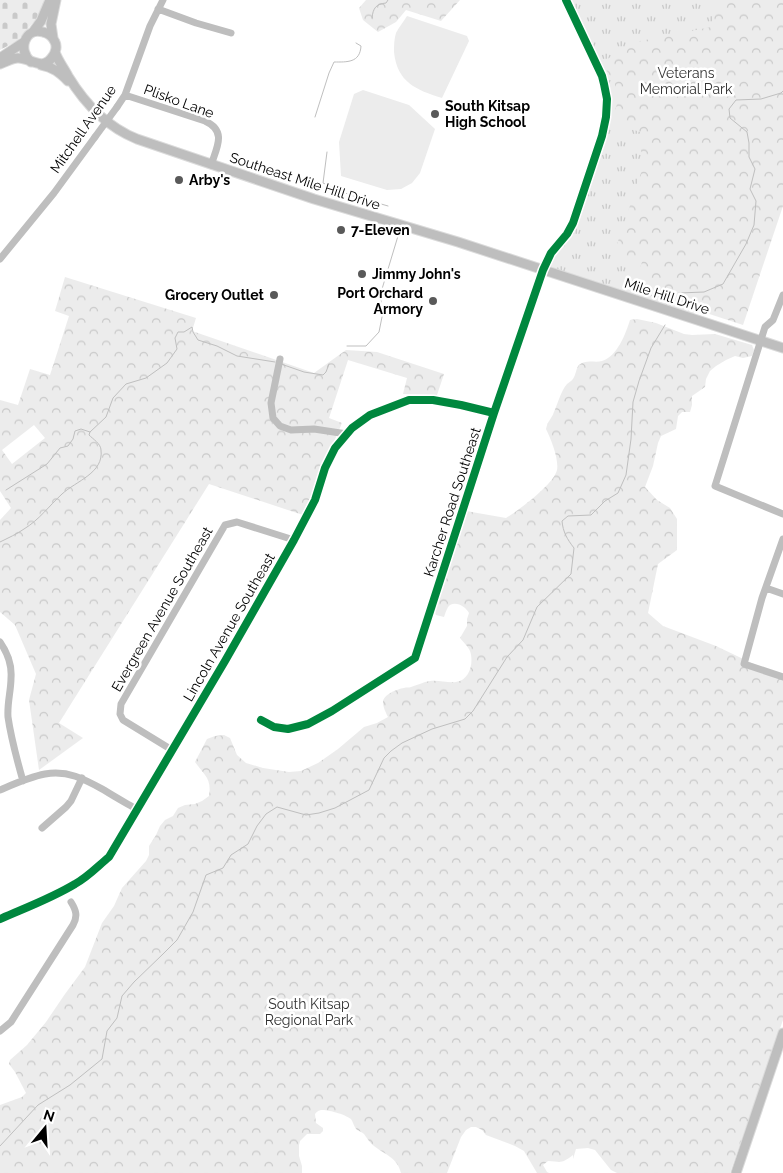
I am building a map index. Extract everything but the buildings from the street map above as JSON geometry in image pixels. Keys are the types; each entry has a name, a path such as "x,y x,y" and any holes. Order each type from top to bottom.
{"main road":[{"path":"0,58 24,42 33,32 41,21 50,0"},
{"path":"0,64 16,58 35,63 46,63 49,61 55,52 56,45 51,24 56,0"},
{"path":"33,32 46,33 53,38"},
{"path":"24,42 25,55 35,63"},
{"name":"Southeast Mile Hill Drive","path":"55,52 76,88 93,109 102,118 128,136 337,207 458,242 543,270"},
{"name":"Southeast Mile Hill Drive","path":"35,63 52,67 76,88"},
{"name":"Mile Hill Drive","path":"543,270 783,348"},
{"path":"736,1173 783,1033"}],"street":[{"name":"Mitchell Avenue","path":"0,259 54,193 117,107 125,94 150,26 163,0"},
{"name":"Karcher Road Southeast","path":"261,720 274,727 288,729 308,724 332,711 415,658 494,413 543,270 551,253 567,234 573,223 602,136 607,107 606,91 602,76 566,0"},
{"path":"158,9 230,33"},
{"name":"Plisko Lane","path":"125,94 205,121 216,128 219,136 211,165"},
{"path":"783,295 773,320 765,327 715,486 783,514"},
{"path":"280,359 271,403 272,418 280,426 291,430 314,429 347,434"},
{"name":"Lincoln Avenue Southeast","path":"0,919 69,888 96,869 109,857 294,540 315,500 325,468 335,448 352,428 370,415 409,400 433,400 494,413"},
{"name":"Evergreen Avenue Southeast","path":"172,750 123,720 120,714 122,704 225,525 237,522 294,540"},
{"path":"783,539 766,588 744,664 783,677"},
{"path":"766,588 783,594"},
{"path":"0,642 8,658 11,671 11,683 4,706 23,781"},
{"path":"0,790 44,774 70,774 82,778 138,810"},
{"path":"42,828 66,808 82,778"},
{"path":"0,1031 10,1022 73,925 76,913 72,902"}],"green space":[{"path":"0,0 46,0 38,17 17,41 0,50"},
{"path":"366,0 460,0 441,21 406,10 396,22 378,32 363,20 359,8"},
{"name":"Veterans Memorial Park","path":"566,0 783,0 783,45 692,318 543,270 567,234 602,136 606,91"},
{"name":"Veterans Memorial Park","path":"716,0 783,0 783,206 743,325 633,289 642,262 614,253 642,170 640,132 611,122 618,101 615,84 602,63 630,43 711,27"},
{"path":"407,16 467,36 469,41 442,98 416,88 399,71 394,52 394,40 396,33"},
{"path":"363,90 409,105 435,129 420,173 412,183 401,189 387,190 341,176 339,142 354,94"},
{"path":"65,277 196,318 192,331 314,373 346,350 377,352 444,374 437,395 403,394 407,378 348,360 329,418 342,423 303,515 209,484 59,723 83,738 39,770 29,700 36,674 15,625 0,612 0,520 11,508 0,491 0,400 18,405 30,369 50,375 69,316 55,311","holes":["34,425 45,438 12,464 2,450"]},
{"name":"South Kitsap Regional Park","path":"637,319 656,323 684,334 715,334 752,345 754,350 752,356 743,358 735,356 710,371 705,387 692,396 690,412 682,412 678,416 676,429 661,436 645,487 657,500 670,508 677,519 677,550 658,564 648,613 663,626 716,646 783,676 783,1020 730,1173 617,1173 611,1170 595,1150 588,1148 576,1149 573,1159 573,1155 561,1162 548,1161 543,1165 549,1173 537,1173 524,1151 486,1135 476,1127 471,1127 461,1137 447,1173 401,1173 397,1163 374,1146 364,1134 357,1130 349,1117 332,1111 321,1110 315,1114 316,1123 323,1128 323,1131 320,1134 307,1134 300,1141 299,1156 302,1173 0,1173 0,1105 22,1097 26,1093 9,1064 10,1060 27,1045 46,1022 85,967 102,923 114,906 122,888 146,861 149,855 149,846 160,826 165,820 173,816 178,808 195,804 209,796 208,781 195,762 207,739 224,735 230,738 237,755 246,763 289,772 301,771 318,763 364,727 388,717 383,702 385,697 391,693 427,681 456,682 465,678 470,670 471,655 468,647 460,638 467,626 469,613 461,605 453,604 448,607 444,617 436,615 434,608 466,511 506,518 543,489 557,470 557,460 546,429 563,390 573,380 581,363 602,361 612,355 623,338 630,320"}],"waterway":[{"path":"372,18 376,7 386,3 388,0"},
{"path":"315,117 334,62 355,59 360,52 361,46 356,43"},
{"path":"679,293 704,292 723,284 746,244 754,225 756,201 750,189 755,169 749,157 747,132 730,118 729,109 736,100 761,99 783,91"},
{"path":"327,152 323,183 350,195 388,206"},
{"path":"347,346 366,346 379,332 383,312 381,303 382,289 398,236"},
{"path":"0,1146 38,1105 70,1085 102,1059 107,1031 117,1018 122,996 177,940 193,912 206,875 223,868 231,855 248,844 257,826 266,814 277,807 306,815 335,808 369,790 384,758 402,743 432,729 465,719 473,711 507,657 523,640 537,607 571,574 574,548 563,529 562,521 568,516 591,515 605,501 618,493 626,475 631,439 633,402 651,348 665,325"},
{"path":"90,432 106,417 113,398 126,384 146,378 167,363 177,349 175,338 178,332 184,332 192,327 198,340 217,346 237,356 275,362"},
{"path":"281,364 304,372 323,375 329,364"},
{"path":"0,542 29,525 68,489 94,471 101,458 100,446 89,435 90,432 81,429 75,431 73,439 68,446 60,448 47,464 6,490"}],"cycle path":[{"path":"261,720 274,727 288,729 308,724 332,711 415,658 494,413 543,270 551,253 567,234 573,223 602,136 607,99 602,76 566,0"},
{"path":"0,919 66,889 84,878 109,857 294,540 315,500 325,468 335,448 352,428 370,415 409,400 433,400 494,413"}],"place":[{"name":"South Kitsap High School","path":"435,114"},
{"name":"Arby's","path":"179,180"},
{"name":"7-Eleven","path":"341,230"},
{"name":"Jimmy John's","path":"362,274"},
{"name":"Grocery Outlet","path":"274,295"},
{"name":"Port Orchard Armory","path":"433,301"}]}
